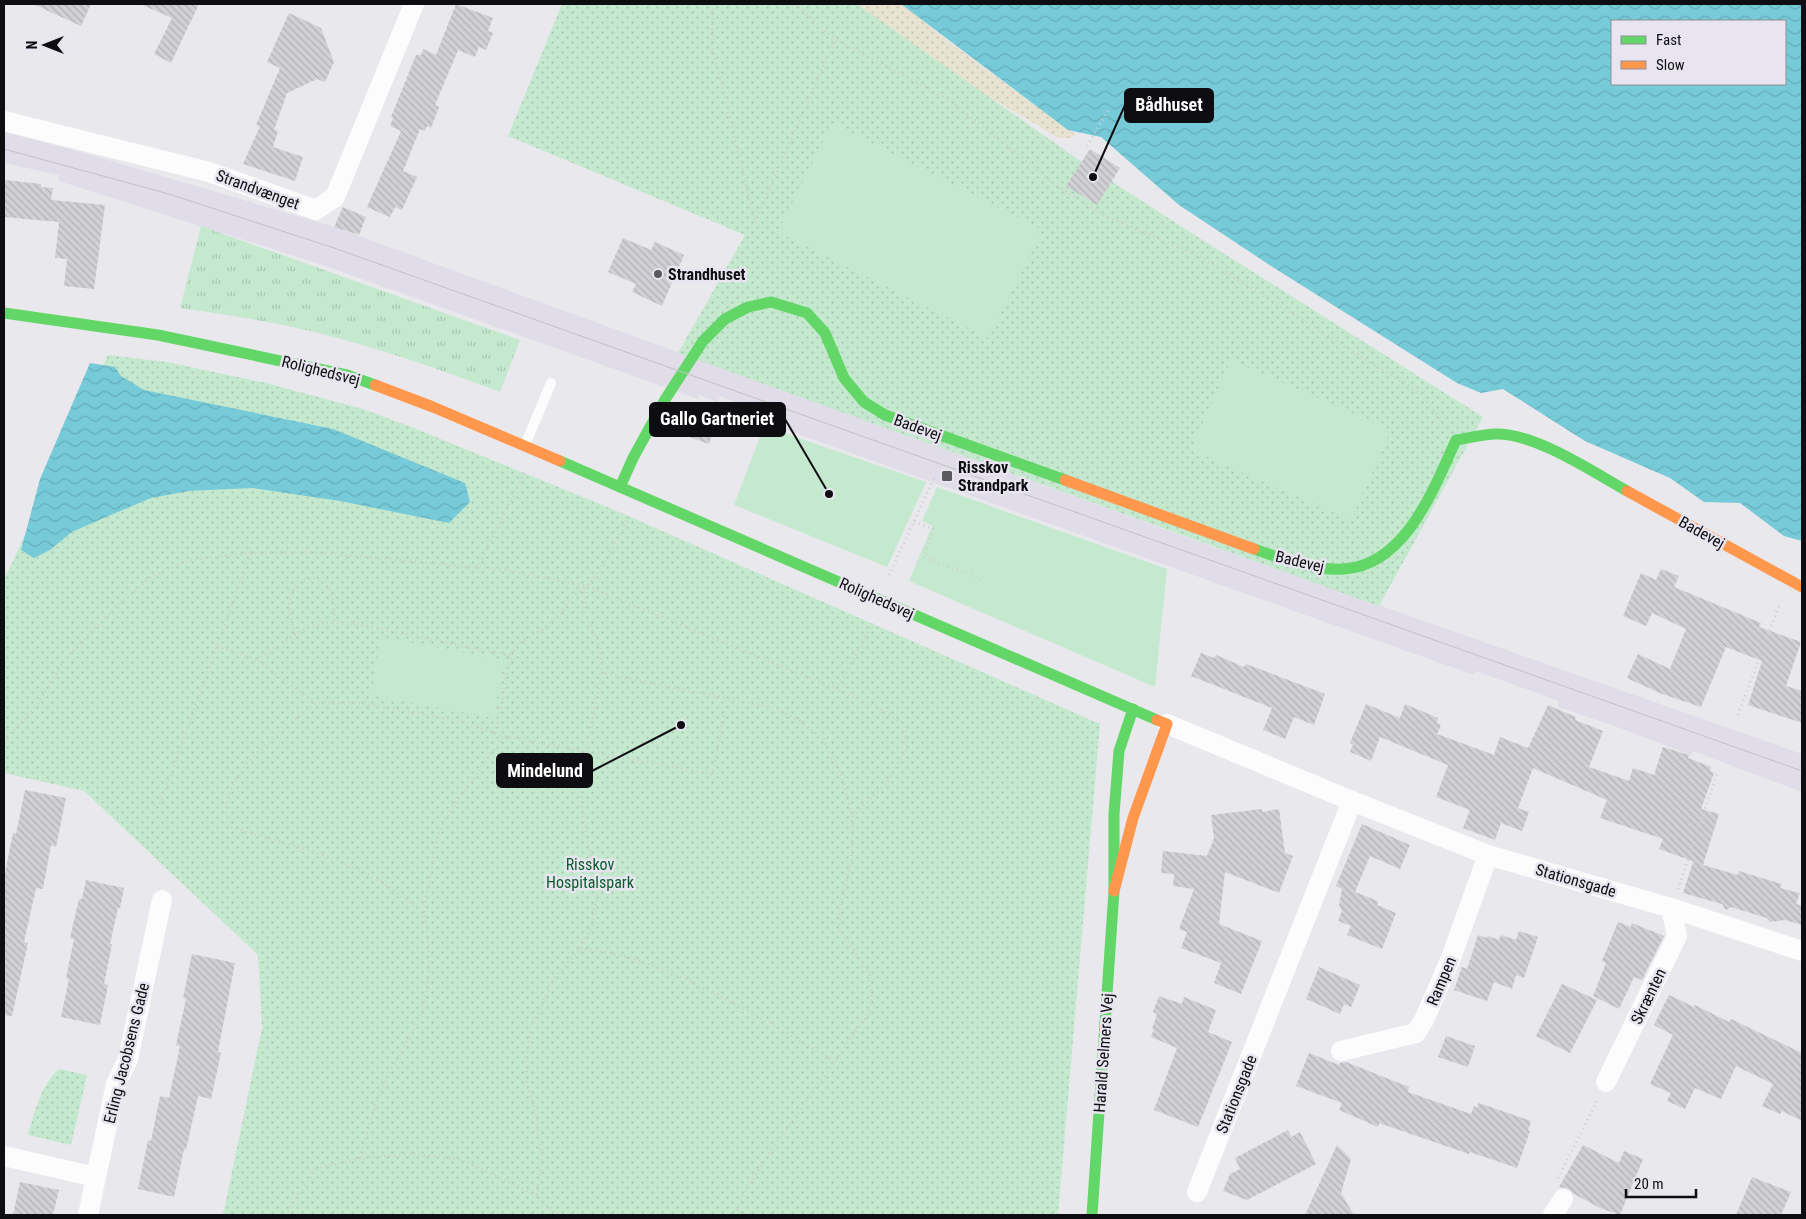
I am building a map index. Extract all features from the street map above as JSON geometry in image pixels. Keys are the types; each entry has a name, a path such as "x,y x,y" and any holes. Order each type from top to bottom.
{"street":[{"name":"Strandvænget","path":"4,120 209,172 316,210 335,196 414,4"},
{"name":"Badevej","path":"620,487 633,458 666,398 704,341 725,319 748,307 771,302 807,313 825,333 844,378 864,402 885,415 1289,561 1314,568 1339,569 1360,566 1380,557 1406,533 1425,506 1456,440 1495,434 1512,436 1546,446 1802,587"},
{"name":"Rolighedsvej","path":"4,313 158,335 347,375 433,407 641,495 1167,724"},
{"name":"Harald Selmers Vej","path":"1092,1215 1114,891 1114,814 1119,751 1133,709"},
{"name":"Harald Selmers Vej","path":"1114,891 1133,818 1167,724"},
{"name":"Stationsgade","path":"1167,724 1488,855 1671,908 1802,951"},
{"name":"Stationsgade","path":"1197,1192 1352,801"},
{"name":"Rampen","path":"1341,1051 1416,1033 1424,1020 1451,958 1488,855"},
{"name":"Erling Jacobsens Gade","path":"88,1215 116,1084 128,1059 162,900"},
{"name":"Skrænten","path":"1606,1082 1677,936 1671,908"},
{"path":"4,1156 96,1177"}],"lane":[{"path":"530,448 551,383"}],"path":[{"path":"714,4 711,41 755,222 835,39"},
{"path":"795,4 835,39 949,100 1060,188 1097,210 1201,257 1420,394 1456,440"},
{"path":"1087,146 1110,108"},
{"path":"478,568 530,448"},
{"path":"832,687 840,683 870,629 878,599 934,478"},
{"path":"495,733 511,656 517,645 562,613 570,598 587,586 603,566 641,495"},
{"path":"914,522 933,529 924,557 981,579"},
{"path":"4,741 38,704 65,659 110,613 152,576 189,560 251,553 314,552 503,570 587,586 880,708 904,724 908,747 886,782 852,817"},
{"path":"160,804 251,553"},
{"path":"295,634 290,608 292,593 298,584 306,578 323,581 330,589 333,599 335,623"},
{"path":"1738,715 1789,580"},
{"path":"537,1195 542,1158 536,1113 527,1082 526,1056 531,1030 554,979 580,949 592,924 598,891 580,801 586,751 602,673 601,648 584,611 587,586"},
{"path":"257,660 295,634 325,623 352,623 511,656"},
{"path":"217,646 257,660 315,703 363,703 462,722 503,736 713,774 727,698"},
{"path":"602,673 774,708 800,721 823,740 841,774 852,817 851,861 838,913 840,930 869,973 872,999 867,1016 763,1162 740,1202 736,1215"},
{"path":"315,703 247,762 231,789 226,813 232,826 342,863 382,882 407,900 424,917"},
{"path":"360,1158 373,1109 388,1075 410,1039 424,1005 428,974 428,943 424,917 438,835 453,806 503,736"},
{"path":"1671,908 1717,774"},
{"path":"580,949 600,950 630,957 675,974 761,1018 834,1061"},
{"path":"1558,1207 1554,1186 1606,1082"},
{"path":"285,1215 316,1169 360,1158 416,1154 460,1159 537,1195 557,1215"}],"shaded area":[{"path":"4,132 77,151 331,226 1205,544 1802,754 1802,792 1693,751 1691,755 1558,707 1559,701 1476,671 1474,675 736,412 739,404 720,396 718,402 699,395 698,399 323,265 59,181 59,175 4,163"}],"green space":[{"name":"Risskov Strandpark","path":"562,4 857,4 1086,165 1483,417 1379,606 678,353 745,235 508,136"},
{"path":"832,123 1042,230 988,338 778,232"},
{"path":"201,226 520,340 500,392 416,362 330,336 293,327 180,308"},
{"name":"Risskov Hospitalspark","path":"108,355 167,362 266,383 363,409 409,426 617,511 1100,724 1058,1215 223,1215 262,1028 258,955 84,791 4,773 4,580"},
{"path":"1231,360 1391,430 1351,520 1191,450"},
{"path":"764,426 926,482 887,567 734,505"},
{"path":"937,487 1167,569 1155,687 909,581 932,526 922,521"},
{"path":"382,637 504,660 493,718 371,695"},
{"path":"59,1069 87,1075 71,1145 28,1135 43,1091"}],"sand":[{"path":"845,4 902,4 936,32 1076,134 1071,138 1059,138 996,101 990,104"}],"water":[{"path":"901,4 1802,4 1802,541 1784,536 1740,503 1704,502 1670,478 1585,441 1503,389 1481,393 1457,383 1271,266 1179,205 1101,137 1068,130"},
{"path":"90,363 115,367 121,376 144,390 333,429 465,483 470,502 449,523 340,501 252,488 189,491 151,498 106,517 72,532 50,550 34,558 21,550 40,479"}],"building":[{"path":"33,4 91,4 81,26"},
{"path":"140,4 199,4 171,63 154,54 172,18"},
{"path":"456,4 493,18 488,31 493,33 486,50 479,47 475,57 458,50 435,105 439,107 431,128 427,126 425,131 420,129 403,171 417,177 402,210 395,207 390,217 367,207 401,131 390,126 393,118 391,117 416,55 421,55 423,49 436,55"},
{"path":"289,13 321,28 334,62 325,82 317,79 287,93 274,130 278,131 273,147 303,157 295,181 243,164 260,126 256,125 280,68 267,62"},
{"path":"1090,149 1120,168 1097,205 1066,186"},
{"path":"4,180 41,184 41,187 53,188 51,200 105,205 94,289 64,286 67,259 55,258 59,222 4,217"},
{"path":"343,207 366,217 359,235 334,227"},
{"name":"Strandhuset","path":"623,238 651,250 655,242 684,255 662,306 632,292 636,284 608,272"},
{"path":"693,408 718,416 709,444 684,435"},
{"path":"1661,569 1679,576 1674,587 1761,623 1759,627 1801,642 1786,686 1802,691 1802,723 1748,705 1762,661 1726,647 1701,707 1662,694 1627,678 1638,654 1670,669 1686,629 1652,613 1646,626 1623,616 1641,573 1656,580"},
{"path":"1201,653 1214,658 1216,655 1244,667 1246,664 1325,694 1314,725 1294,717 1285,739 1263,730 1272,708 1191,676"},
{"path":"1366,704 1400,718 1405,704 1438,718 1437,723 1441,725 1437,734 1494,755 1500,737 1528,748 1548,705 1576,717 1575,720 1603,731 1589,767 1629,781 1633,768 1654,775 1663,747 1689,755 1688,758 1711,767 1710,771 1714,773 1701,809 1719,814 1703,865 1738,875 1739,871 1782,884 1780,888 1800,893 1796,904 1802,906 1802,925 1785,920 1770,922 1767,918 1731,907 1726,910 1722,904 1683,893 1693,862 1698,863 1659,849 1663,839 1600,818 1607,800 1533,768 1518,808 1529,812 1522,831 1501,823 1495,840 1463,828 1470,810 1436,797 1448,765 1380,737 1371,761 1350,752 1353,744 1350,743"},
{"path":"25,790 66,798 56,847 51,845 43,889 36,888 24,942 28,943 12,1016 4,1015 4,878 13,833 16,834"},
{"path":"1262,809 1262,812 1279,809 1285,853 1293,856 1279,893 1225,872 1219,924 1262,941 1241,994 1214,983 1221,963 1181,948 1187,932 1179,929 1194,889 1173,886 1174,874 1161,873 1163,851 1207,856 1214,838 1211,815"},
{"path":"1362,824 1410,845 1400,869 1370,856 1355,892 1378,901 1377,905 1396,913 1382,949 1347,935 1351,926 1338,921 1342,911 1339,905 1342,889 1336,886"},
{"path":"86,880 124,888 110,944 112,944 104,984 108,985 100,1025 61,1017 69,979 66,978 74,939 70,938 79,899 82,899"},
{"path":"1618,922 1631,927 1632,923 1664,936 1642,980 1634,977 1619,1009 1593,996 1606,963 1602,961"},
{"path":"1519,931 1538,937 1524,978 1516,975 1512,989 1494,982 1487,1001 1454,990 1462,967 1467,969 1478,935 1499,940 1501,935 1516,940"},
{"path":"192,954 235,963 218,1052 221,1053 211,1099 198,1096 174,1197 138,1189 148,1140 151,1141 160,1096 169,1098 180,1046 176,1045 186,999 183,998"},
{"path":"1319,967 1360,985 1351,1007 1344,1004 1340,1014 1306,999"},
{"path":"1562,984 1597,1000 1570,1053 1536,1036"},
{"path":"1669,995 1694,1007 1695,1005 1729,1022 1731,1019 1802,1053 1802,1121 1782,1111 1780,1114 1762,1106 1773,1084 1736,1066 1721,1099 1695,1088 1685,1109 1667,1101 1671,1093 1650,1084 1673,1035 1654,1025"},
{"path":"1159,996 1182,1004 1184,997 1216,1010 1208,1032 1232,1042 1198,1127 1154,1110 1177,1048 1151,1037 1157,1014 1153,1012"},
{"path":"1446,1036 1475,1046 1468,1067 1438,1057"},
{"path":"1309,1053 1339,1065 1346,1062 1409,1087 1408,1092 1471,1114 1474,1106 1477,1108 1479,1103 1531,1121 1528,1130 1530,1131 1517,1168 1470,1152 1469,1154 1379,1123 1378,1127 1339,1110 1342,1103 1296,1086"},
{"path":"1288,1130 1291,1137 1300,1132 1316,1164 1247,1200 1223,1191 1230,1174 1240,1169 1235,1158"},
{"path":"1337,1145 1351,1159 1341,1193 1354,1215 1305,1215"},
{"path":"1583,1145 1619,1163 1624,1151 1643,1159 1620,1215 1600,1208 1574,1194 1569,1189 1559,1187"},
{"path":"1752,1177 1791,1192 1781,1215 1736,1215"},
{"path":"20,1182 59,1190 53,1215 13,1215"}],"tram line":[{"path":"4,149 169,194 334,248 1802,771"}],"traffic: fast":[{"path":"620,487 633,458 666,398 703,341 725,319 748,307 771,302 807,313 825,333 844,378 864,402 885,415 1065,480"},
{"path":"4,313 158,335 347,375 375,385"},
{"path":"1254,549 1298,564 1321,568 1344,569 1366,564 1385,554 1401,539 1415,521 1438,480 1456,440 1479,436 1494,434 1527,439 1581,464 1627,491"},
{"path":"560,461 1157,720"},
{"path":"1092,1215 1114,891 1114,814 1119,751 1133,709"}],"traffic: slow":[{"path":"375,385 433,407 560,461"},
{"path":"1065,480 1254,549"},
{"path":"1627,491 1802,587"},
{"path":"1114,891 1133,818 1167,724 1157,720"}],"place":[{"name":"Bådhuset","path":"1093,177"},
{"name":"Strandhuset","path":"658,274"},
{"name":"Risskov Strandpark","path":"947,476"},
{"name":"Gallo Gartneriet","path":"829,494"},
{"name":"Mindelund","path":"681,725"}]}
